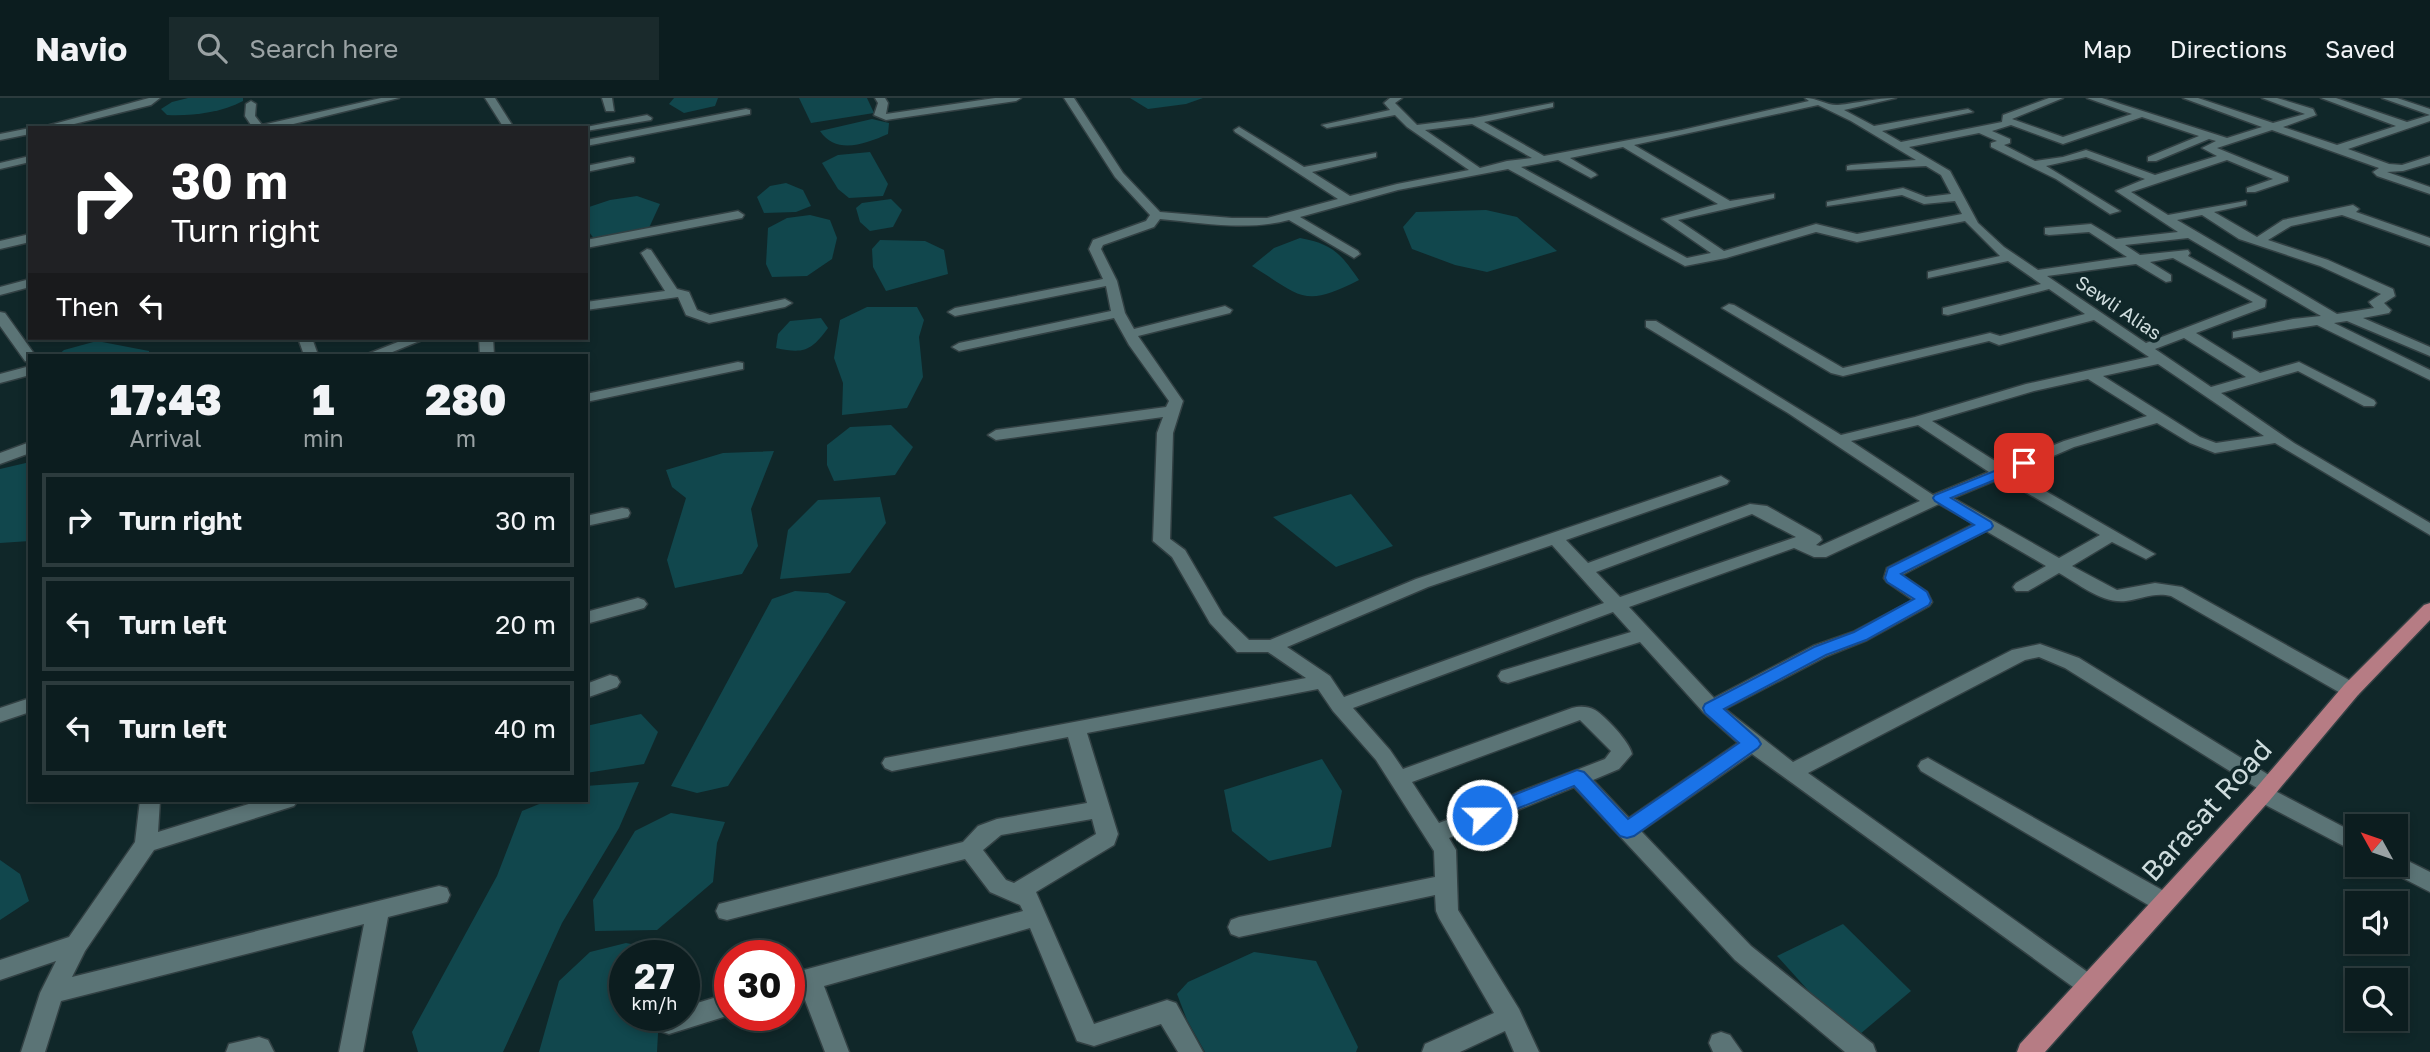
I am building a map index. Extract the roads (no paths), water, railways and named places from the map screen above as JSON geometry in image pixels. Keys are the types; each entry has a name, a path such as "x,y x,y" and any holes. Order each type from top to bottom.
{"main road":[{"name":"Barasat Road","path":"2029,1052 2266,790 2351,691 2430,609"}],"street":[{"path":"52,126 151,102 155,98"},
{"path":"268,126 367,100 394,98"},
{"path":"490,98 508,126"},
{"path":"882,98 879,114 886,117 1016,98"},
{"path":"1069,98 1103,154 1146,206 1157,215 1232,222 1267,222 1346,199 1476,170 1682,133 1815,100"},
{"path":"1397,98 1389,103 1416,128 1476,170"},
{"path":"1833,109 1891,98"},
{"path":"1900,145 2000,126 2008,122 2007,117 2058,98"},
{"path":"2092,98 2227,141"},
{"path":"2188,98 2388,167 2403,169 2430,159"},
{"path":"2251,190 2284,179 2207,148 2312,114 2267,98"},
{"path":"2297,98 2326,102 2407,126"},
{"path":"2387,98 2430,112"},
{"name":"Sewli Alias","path":"1815,100 1873,129 1946,173 1973,225 2010,257 2278,438 2430,530"},
{"path":"251,104 250,116 258,126"},
{"path":"1416,128 1474,121 1549,105"},
{"path":"1326,125 1398,111"},
{"path":"588,144 746,112"},
{"path":"1873,129 1968,112"},
{"path":"2006,120 2063,141 2142,114"},
{"path":"588,128 647,118"},
{"path":"2337,149 2430,118"},
{"path":"1474,121 1541,159"},
{"path":"1239,130 1346,199"},
{"path":"1981,130 2006,141 1996,145 2060,177 2114,211"},
{"path":"0,137 28,131"},
{"path":"2152,159 2207,136"},
{"path":"1623,143 1728,205"},
{"path":"2034,164 2090,154 2154,180"},
{"path":"1303,171 1372,155"},
{"path":"1559,156 1591,175"},
{"path":"2088,195 2122,191 2226,157"},
{"path":"0,166 28,159"},
{"path":"588,169 630,160"},
{"path":"1851,168 1930,162"},
{"path":"1507,164 1676,259 1692,262 1816,228 1857,239 1926,223 1969,217"},
{"path":"2388,167 2379,172 2430,191"},
{"path":"1831,204 1903,191 1924,201 1958,197"},
{"path":"2122,191 2281,289 2343,318 2430,352"},
{"path":"1722,255 1668,219 1770,196"},
{"path":"2166,219 2242,203"},
{"path":"2258,241 2287,223 2348,210 2430,242"},
{"path":"2204,211 2237,233 2324,263 2388,292 2388,296 2375,302 2384,308 2382,311 2238,335"},
{"path":"588,244 738,215"},
{"path":"1157,215 1150,223 1097,243 1095,253 1111,281 1118,313 1129,334 1176,401 1165,433 1160,541 1179,554 1216,619 1244,648 1272,646 1422,583 1721,481"},
{"path":"1291,216 1354,254"},
{"path":"2049,231 2089,227 2166,278"},
{"path":"2114,243 2191,234"},
{"path":"0,245 28,238"},
{"path":"2035,274 2214,249"},
{"path":"647,253 673,293"},
{"path":"2145,348 2260,304 2259,300 2175,254"},
{"path":"1933,275 2010,257"},
{"path":"954,312 1111,281"},
{"path":"0,291 28,284"},
{"path":"1948,312 2051,285"},
{"path":"2249,295 2281,289"},
{"path":"588,306 673,293 682,294 690,311 706,319 785,303"},
{"path":"1729,308 1843,372 1990,337 1999,341 2097,316"},
{"path":"1129,334 1225,310"},
{"path":"959,347 1118,313"},
{"path":"2319,320 2430,376"},
{"path":"2,321 28,355"},
{"path":"1651,324 1936,500 2060,567 2117,596 2151,587 2176,591 2351,691"},
{"path":"2184,332 2257,377"},
{"path":"375,354 414,340"},
{"path":"1838,440 1920,420 2031,387 2161,359"},
{"path":"588,398 738,366"},
{"path":"2209,392 2299,366 2369,403"},
{"path":"0,379 28,371"},
{"path":"2090,374 2195,440 2215,449 2278,438"},
{"path":"996,435 1172,411"},
{"path":"1340,706 1616,604 1795,542 1820,553 2069,444 2161,417"},
{"path":"1920,420 2001,472 2146,554"},
{"path":"0,459 28,448"},
{"path":"1585,570 1750,509 1761,510 1829,549"},
{"path":"588,521 622,513"},
{"path":"1712,708 1820,651 1860,636 1923,601 1921,596 1893,578 1894,572 1985,526"},
{"path":"2021,587 2112,535"},
{"path":"1555,538 1712,708 1752,744 2088,985"},
{"path":"588,617 638,604"},
{"path":"1508,676 1644,634"},
{"path":"1272,646 1323,681 1340,706 1383,755 1435,834 1445,850 1447,911 1510,1017 1527,1052"},
{"path":"1792,772 2019,655 2040,650 2072,663 2266,790 2345,837"},
{"path":"892,763 1323,681"},
{"path":"588,690 611,682"},
{"path":"0,715 28,706"},
{"path":"1398,779 1583,713 1620,748 1622,754 1612,764 1435,834"},
{"path":"1015,893 1102,843 1107,834 1075,728"},
{"path":"1627,830 1752,744"},
{"path":"1928,766 2162,902"},
{"path":"1577,778 1743,953 1864,1052"},
{"path":"33,1052 52,993 77,944 146,844 150,802"},
{"path":"146,844 281,802"},
{"path":"727,911 970,849 986,832 997,827 1100,809"},
{"path":"970,849 999,886 1029,899 1086,1034 1094,1035 1167,1011 1191,1052"},
{"path":"2408,871 2430,883"},
{"path":"1239,927 1446,884"},
{"path":"52,993 439,895"},
{"path":"351,1052 377,911"},
{"path":"805,980 1035,917"},
{"path":"0,970 77,944"},
{"path":"805,993 837,1052"},
{"path":"1434,1052 1510,1017"},
{"path":"238,1052 258,1048 262,1052"}],"water":[{"path":"188,98 243,98 243,101 215,111 196,114 167,115 161,109 172,102"},
{"path":"674,98 718,98 715,106 684,113 669,104"},
{"path":"799,98 867,98 874,113 811,123"},
{"path":"1130,98 1203,98 1186,104 1148,109"},
{"path":"872,119 889,123 888,134 861,144 842,145 834,143 820,131"},
{"path":"870,152 888,184 883,196 849,198 838,189 822,163 838,155"},
{"path":"786,183 803,190 811,206 796,212 764,213 757,197 770,186"},
{"path":"637,196 660,204 648,230 595,240 588,231 588,207 610,200"},
{"path":"891,199 902,210 893,227 870,231 860,222 856,208 862,203"},
{"path":"1486,210 1517,217 1557,251 1487,272 1455,265 1412,249 1403,227 1416,212"},
{"path":"810,215 830,220 837,238 832,259 807,276 772,277 766,264 768,228 787,218"},
{"path":"1300,238 1328,247 1347,263 1359,280 1326,294 1303,295 1252,266 1274,248"},
{"path":"880,240 925,241 944,250 948,274 886,291 873,267 872,249"},
{"path":"867,307 917,307 924,320 919,337 923,377 907,408 842,415 843,383 834,358 840,320"},
{"path":"821,318 828,328 811,346 794,351 776,348 778,334 790,321"},
{"path":"97,341 149,351 149,354 59,354 64,350"},
{"path":"891,425 913,447 895,475 834,481 827,465 827,445 850,427"},
{"path":"774,451 751,509 758,546 742,574 675,588 667,560 686,498 672,487 666,470 723,453"},
{"path":"28,462 28,541 0,543 0,469"},
{"path":"1351,494 1393,546 1336,567 1273,517"},
{"path":"880,497 886,523 850,573 780,579 788,530 818,500"},
{"path":"795,591 828,593 846,602 728,786 697,793 671,786 772,599"},
{"path":"641,714 658,732 644,764 588,773 588,726"},
{"path":"1322,759 1342,791 1331,847 1269,861 1232,831 1224,790"},
{"path":"639,782 619,828 562,923 503,1052 418,1052 412,1032 497,876 522,811 544,802 588,802 588,786"},
{"path":"671,813 725,822 717,843 713,882 657,930 595,931 593,900 635,831"},
{"path":"0,860 20,874 29,901 0,920"},
{"path":"1843,924 1911,991 1853,1040 1777,956"},
{"path":"609,947 609,1031 658,1031 657,1052 539,1052 559,981 590,952"},
{"path":"1254,952 1316,961 1358,1047 1356,1052 1205,1052 1187,1020 1177,994 1188,982"}]}
